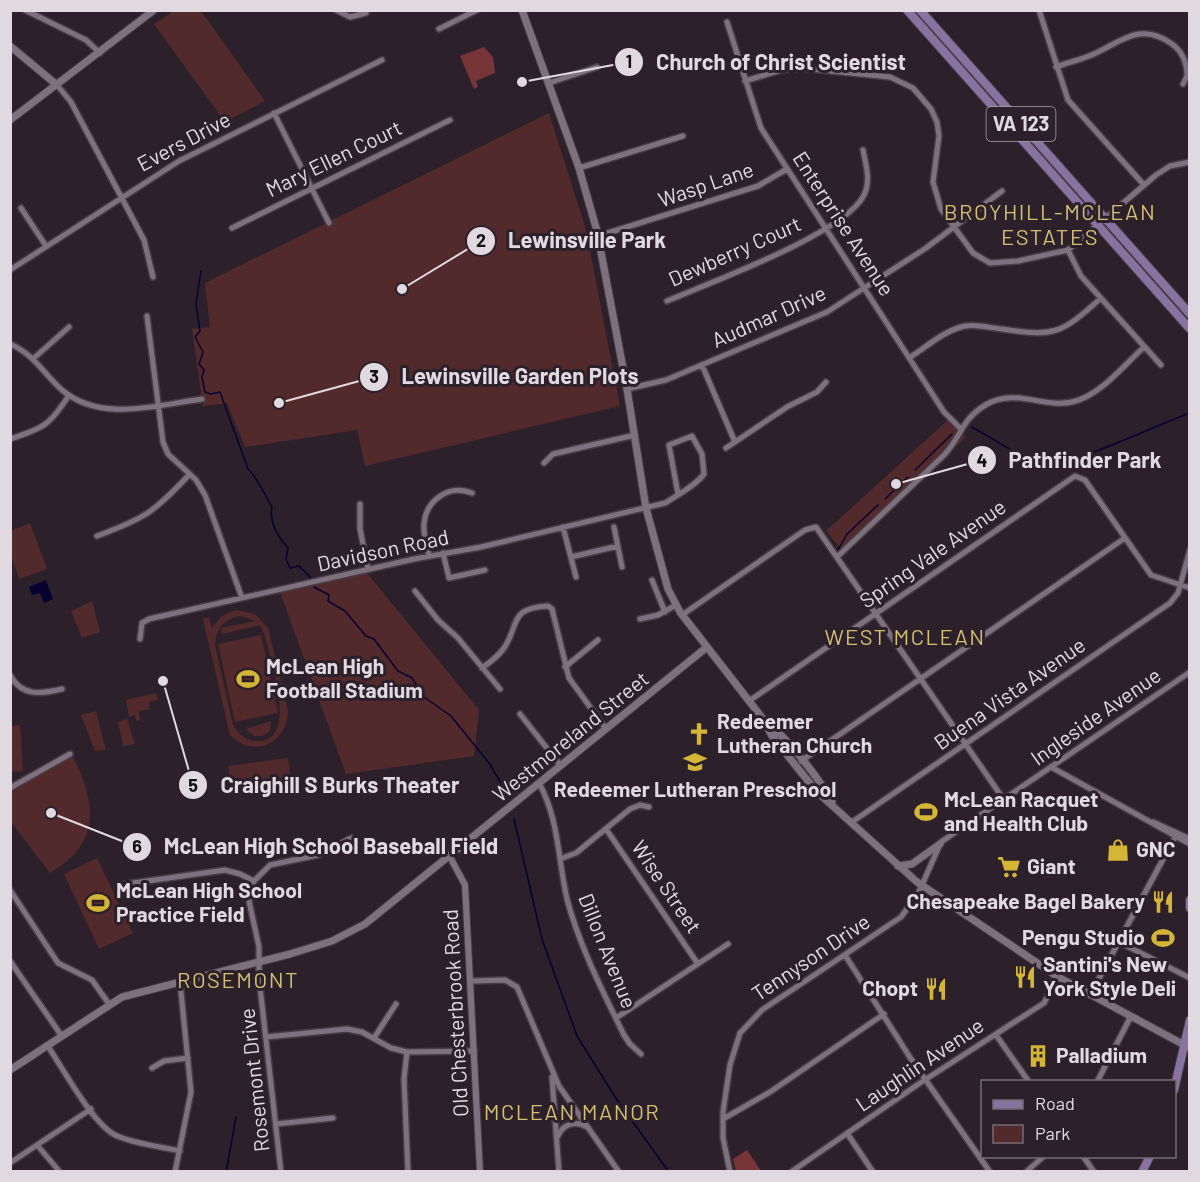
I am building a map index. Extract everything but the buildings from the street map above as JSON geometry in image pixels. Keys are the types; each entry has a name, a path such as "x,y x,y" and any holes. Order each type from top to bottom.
{"main road":[{"path":"10,120 154,10"},
{"path":"522,10 579,168 598,236 627,388 646,508 665,578 675,605 763,719 778,732 825,789 832,803"},
{"name":"VA 123","path":"907,10 1190,329"},
{"name":"VA 123","path":"920,10 1190,314"},
{"path":"10,46 57,85"},
{"name":"Westmoreland Street","path":"10,1070 109,1004 129,994 259,963 327,943 356,930 450,857 707,647"},
{"path":"763,719 771,736 819,794 832,803 922,886 1058,977 1130,1018 1188,1046"},
{"path":"898,866 912,864 940,844"},
{"path":"1190,900 1190,908"},
{"path":"1176,1084 1188,1046 1190,1020"}],"street":[{"path":"336,10 350,17 366,13"},
{"path":"439,29 477,10"},
{"path":"1039,10 1068,100 1144,185"},
{"path":"29,11 86,40 100,53"},
{"name":"Enterprise Avenue","path":"727,22 761,128 949,419 961,429"},
{"path":"1056,67 1094,54 1121,38 1148,34 1161,36 1182,54 1187,76 1183,84"},
{"name":"Evers Drive","path":"10,270 121,196 179,161 382,60"},
{"path":"549,83 597,67"},
{"path":"745,81 781,70 801,68 890,77 913,88 931,109 937,122 939,136 933,173 934,191 940,209 972,253 990,262 1018,261 1068,250 1165,169 1190,162"},
{"path":"57,85 71,102 144,240 153,277"},
{"path":"274,113 329,223"},
{"name":"Mary Ellen Court","path":"232,228 450,120"},
{"path":"579,168 683,136"},
{"name":"Dewberry Court","path":"667,301 786,251 855,207 864,196 868,176 863,150"},
{"name":"Wasp Lane","path":"598,236 758,186 787,169"},
{"name":"Audmar Drive","path":"627,388 666,380 814,318 864,288 1002,191"},
{"path":"21,208 46,246"},
{"path":"1068,250 1082,276 1161,365"},
{"path":"909,358 948,332 965,326 1034,334 1059,331 1074,322 1101,298"},
{"path":"147,315 165,448 190,474 205,495 242,598"},
{"path":"34,358 69,327"},
{"path":"10,344 34,358 69,395 91,405 111,409 202,399"},
{"path":"837,557 950,449 958,440 961,429 968,418 985,405 1005,397 1061,403 1084,398 1144,346"},
{"path":"702,365 735,442"},
{"path":"726,448 787,407 817,392 826,382"},
{"path":"10,440 34,432 48,424 69,395"},
{"path":"544,463 553,454 634,435"},
{"name":"Davidson Road","path":"140,639 141,627 145,621 665,503 701,479 705,473 700,450 692,436 669,445 678,494"},
{"path":"97,536 145,518 161,506 190,474"},
{"name":"Spring Vale Avenue","path":"749,701 1070,479 1078,476 1085,480 1125,538"},
{"path":"429,556 424,527 429,507 446,493 460,490 472,494"},
{"path":"360,504 360,529 368,569"},
{"path":"563,527 576,577"},
{"path":"614,527 622,567"},
{"path":"682,615 805,530 813,527 819,531 1004,800"},
{"path":"801,761 1125,538 1151,575 1190,588"},
{"path":"571,557 618,546"},
{"path":"1180,586 1190,550"},
{"path":"443,554 449,578 485,570"},
{"path":"652,580 665,612"},
{"name":"Buena Vista Avenue","path":"852,822 1170,603 1180,586"},
{"path":"415,591 500,689"},
{"path":"640,619 665,612 675,605"},
{"path":"482,668 504,649 520,615 534,608 548,606 552,609 565,667 581,697 606,729"},
{"path":"565,667 598,640"},
{"name":"Ingleside Avenue","path":"940,844 1190,672"},
{"path":"10,675 19,686 30,692 43,693 62,689"},
{"path":"520,714 561,766"},
{"path":"10,788 70,754"},
{"path":"1051,767 1190,844"},
{"name":"Dillon Avenue","path":"539,783 552,808 572,915 616,1018 630,1044 641,1054"},
{"path":"560,859 576,853 635,806 650,807"},
{"path":"1152,822 1161,824 1190,839"},
{"name":"Wise Street","path":"606,829 698,964"},
{"path":"1090,995 1175,837"},
{"path":"126,884 225,870 240,873 254,881 270,865 318,855 351,838"},
{"path":"922,886 940,844"},
{"name":"Old Chesterbrook Road","path":"450,857 465,885 480,1172"},
{"name":"Rosemont Drive","path":"254,881 249,901 259,947 281,1172"},
{"name":"Tennyson Drive","path":"730,1172 723,1138 723,1119 731,1060 738,1038 746,1025 767,1006 901,917 922,886"},
{"path":"10,890 58,963 92,980 109,1004"},
{"path":"1119,942 1190,978"},
{"path":"616,1018 728,944"},
{"path":"845,955 926,1080 990,1172"},
{"path":"10,962 61,1035"},
{"name":"Laughlin Avenue","path":"791,1172 1044,1002 1058,977"},
{"path":"471,981 505,980 517,987 549,1067 555,1096 559,1172"},
{"path":"175,1172 190,1101 180,982"},
{"path":"374,1038 396,1004"},
{"path":"723,1119 770,1092 884,1014"},
{"path":"1099,1080 1130,1018"},
{"path":"266,1037 347,1029 407,1052 474,1051"},
{"path":"996,1035 1028,1080"},
{"path":"47,1045 90,1109 114,1134 180,1151"},
{"path":"407,1052 404,1079 408,1172"},
{"path":"152,1068 164,1061 188,1058"},
{"path":"549,1067 619,1172"},
{"path":"10,1164 90,1109"},
{"path":"276,1124 333,1118"},
{"path":"557,1140 561,1130 570,1124 579,1124 588,1128"},
{"path":"847,1133 873,1172"},
{"path":"37,1145 60,1172"},
{"path":"1026,1172 1042,1158"},
{"path":"1084,1158 1094,1172"}],"green space":[{"path":"174,11 201,11 265,101 225,122 154,24"},
{"path":"549,113 586,230 620,406 365,466 357,430 245,447 227,403 203,406 192,329 210,327 205,283"},
{"path":"949,419 966,437 843,551 826,531"},
{"path":"30,523 47,569 19,579 11,555 11,531"},
{"path":"367,573 479,710 474,756 346,774 280,592"},
{"path":"92,601 100,632 82,638 71,611"},
{"path":"236,610 255,614 268,628 288,711 282,732 267,744 258,747 239,742 230,735 203,619 209,617 212,628 222,616","holes":["241,616 255,621 221,628 222,634 260,625 265,636 276,679 280,713 278,727 271,737 259,741 244,737 233,725 215,645 219,629 230,619"]},
{"name":"McLean High Football Stadium","path":"261,635 278,713 235,722 218,644"},
{"path":"156,693 158,700 149,702 150,709 139,711 140,720 136,721 135,715 129,717 126,700"},
{"path":"96,711 106,750 95,751 81,715"},
{"path":"127,719 135,744 123,746 118,722"},
{"path":"271,721 270,731 262,736 254,736 246,729"},
{"path":"20,725 23,771 11,772 11,726"},
{"path":"72,755 86,789 90,805 90,820 87,834 79,848 67,861 50,873 11,822 11,792"},
{"path":"288,758 292,786 232,795 228,766"},
{"name":"McLean High School Practice Field","path":"97,858 133,933 99,949 64,874"}],"shaded area":[{"path":"484,47 493,57 495,73 476,81 478,87 474,89 460,56"},
{"path":"46,580 53,599 44,603 40,593 32,595 29,587"},
{"path":"747,1150 761,1171 736,1171 733,1159"}],"waterway":[{"path":"201,271 196,304 200,331 195,337 203,352 199,364 204,370 202,377 205,392 211,394 220,392 248,469 258,481 272,507 273,524 288,548 286,559 290,568 299,566 311,578"},
{"path":"971,427 1029,459 1050,465 1060,464 1095,452 1190,413"},
{"path":"915,470 952,434"},
{"path":"885,499 908,477"},
{"path":"838,550 847,534 878,505"},
{"path":"314,587 329,595 328,601 345,611 366,636 374,639 398,671 412,678 424,697 451,716 489,763 507,793"},
{"path":"514,819 542,939 577,1036 617,1100 669,1172"},
{"path":"226,1172 236,1117"}],"place":[{"name":"Church of Christ Scientist","path":"522,82"},
{"name":"Lewinsville Park","path":"402,289"},
{"name":"Lewinsville Garden Plots","path":"279,403"},
{"name":"Pathfinder Park","path":"896,484"},
{"name":"McLean High Football Stadium","path":"248,679"},
{"name":"Craighill S Burks Theater","path":"163,681"},
{"name":"Redeemer Lutheran Church","path":"699,734"},
{"name":"Redeemer Lutheran Preschool","path":"695,762"},
{"name":"McLean Racquet and Health Club","path":"926,812"},
{"name":"McLean High School Baseball Field","path":"51,813"},
{"name":"GNC","path":"1118,850"},
{"name":"Giant","path":"1009,867"},
{"name":"Chesapeake Bagel Bakery","path":"1163,902"},
{"name":"McLean High School Practice Field","path":"98,903"},
{"name":"Pengu Studio","path":"1163,938"},
{"name":"Santini's New York Style Deli","path":"1025,977"},
{"name":"Chopt","path":"936,989"},
{"name":"Palladium","path":"1038,1056"}],"district":[{"name":"BROYHILL-MCLEAN ESTATES","path":"1050,224"},
{"name":"WEST MCLEAN","path":"905,637"},
{"name":"ROSEMONT","path":"238,980"},
{"name":"MCLEAN MANOR","path":"572,1112"}]}
